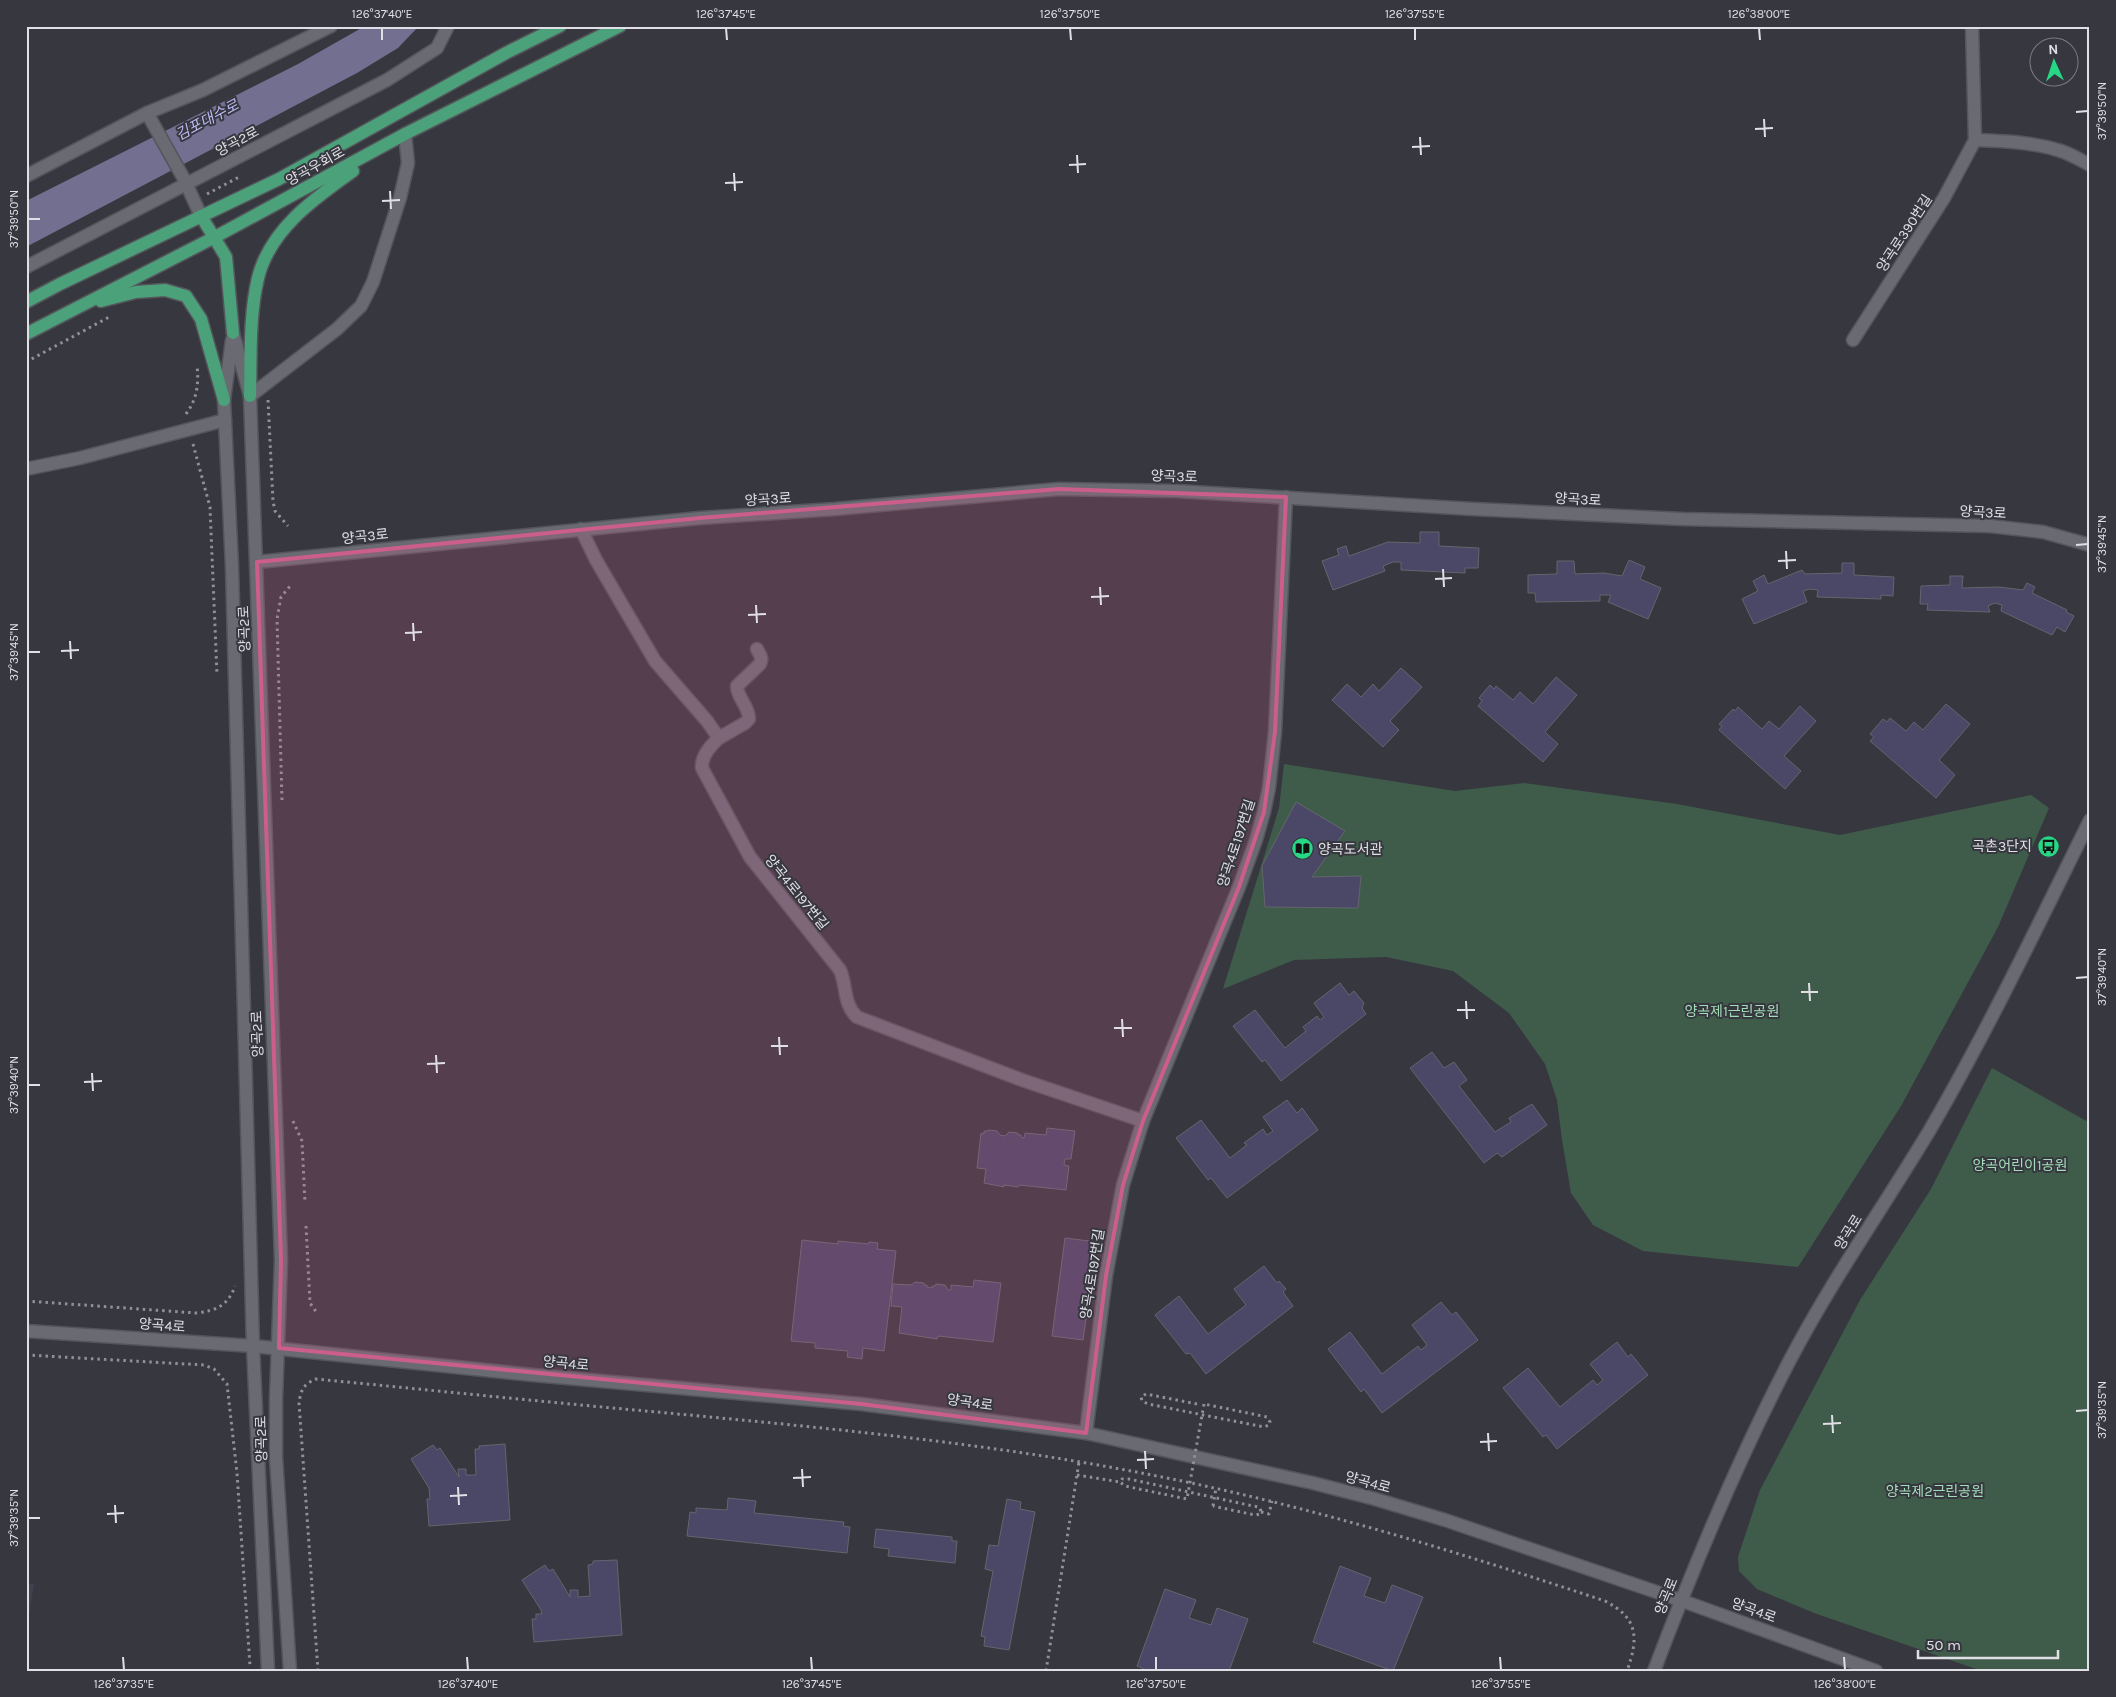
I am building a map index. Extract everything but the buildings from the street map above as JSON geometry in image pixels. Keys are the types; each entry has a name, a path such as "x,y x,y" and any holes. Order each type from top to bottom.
{"main road":[{"name":"양곡우회로","path":"26,302 279,179 506,53 560,26"},
{"name":"양곡우회로","path":"26,334 215,237 405,134 620,26"},
{"path":"250,396 253,306 258,276 281,232 316,197 405,134"},
{"name":"양곡2로","path":"201,216 226,256 232,333"},
{"path":"77,308 136,292 165,290 186,296 201,319 224,400"}],"street":[{"path":"26,176 147,112 212,86 330,26"},
{"name":"양곡2로","path":"26,267 185,182 387,80 437,48 448,26"},
{"name":"양곡로390번길","path":"1853,340 1944,198 1975,140 1972,26"},
{"path":"147,112 201,216"},
{"path":"250,396 337,329 361,306 373,282 400,198 408,163 405,134"},
{"path":"1975,140 2014,141 2037,145 2062,151 2090,165"},
{"name":"양곡2로","path":"232,333 250,396 281,1260 276,1458 290,1671"},
{"name":"양곡2로","path":"232,333 224,400 232,567 253,1346 268,1671"},
{"path":"26,469 80,458 225,420"},
{"name":"양곡3로","path":"257,562 700,518 836,509 1060,489 1168,491 1473,509 1672,518 1990,526 2043,532 2090,545"},
{"name":"양곡4로197번길","path":"1086,1433 1106,1276 1124,1185 1143,1121 1239,887 1264,812 1269,788 1275,732 1286,498"},
{"path":"581,530 654,661 707,721 719,738 745,723 748,719 748,708 739,695 737,686 762,661 757,649"},
{"name":"양곡4로197번길","path":"719,738 712,744 701,761 702,768 750,857 840,970 845,983 849,1010 857,1017 1022,1080 1143,1121"},
{"name":"양곡로","path":"1654,1671 1680,1600 1734,1475 1791,1358 1848,1260 1930,1128 2011,979 2090,820"},
{"name":"양곡4로","path":"26,1331 279,1348 533,1375 860,1404 1086,1433 1313,1483 1445,1520 1680,1600 1876,1671"}],"path":[{"path":"26,362 117,312"},
{"path":"186,414 194,403 197,393 196,363"},
{"path":"192,438 210,507 218,683"},
{"path":"282,805 277,619 281,597 291,586"},
{"path":"292,1119 302,1142 305,1203"},
{"path":"306,1226 310,1303 317,1312"},
{"path":"26,1301 196,1313 222,1307 230,1297 236,1282"},
{"path":"26,1355 204,1365 214,1369 227,1384 237,1473 251,1671"},
{"path":"318,1671 299,1403 300,1392 306,1384 316,1379 884,1435 1079,1462 1216,1488 1379,1528 1605,1601 1619,1608 1629,1617 1634,1650 1627,1671"},
{"path":"1077,1475 1120,1482 1125,1486 1187,1499 1200,1423 1202,1414 1204,1404 1267,1417 1270,1422 1269,1425 1264,1427 1259,1425 1203,1414 1194,1413 1148,1404 1142,1401 1140,1397 1146,1394 1197,1404"},
{"path":"1046,1671 1079,1462"},
{"path":"1120,1482 1122,1479 1129,1479 1256,1506 1261,1509 1261,1512"},
{"path":"1216,1488 1213,1506 1255,1515 1261,1512 1269,1514 1272,1501"}],"highlighted area":[{"path":"1059,489 1286,497 1275,732 1264,812 1239,887 1143,1121 1123,1185 1106,1276 1086,1433 861,1404 279,1348 281,1260 257,562 700,518"}],"shaded area":[{"path":"26,1583 34,1584 26,1634"}],"green space":[{"name":"양곡제1근린공원","path":"1284,764 1455,791 1524,783 1677,804 1840,835 2031,795 2049,808 1998,927 1901,1106 1798,1267 1643,1251 1593,1225 1571,1193 1557,1100 1545,1064 1509,1013 1453,971 1386,957 1294,960 1223,989 1279,808"},
{"name":"양곡제2근린공원","path":"1992,1068 2090,1123 2090,1671 1982,1671 1814,1613 1757,1589 1739,1571 1738,1557 1760,1490 1860,1300 1931,1189"}],"water":[{"name":"김포대수로","path":"365,26 419,26 398,48 357,73 26,247 26,201 298,64"}],"place":[{"name":"곡촌3단지","path":"2048,846"},
{"name":"양곡도서관","path":"1302,849"}],"park label":[{"name":"양곡어린이1공원","path":"2020,1165"}]}
